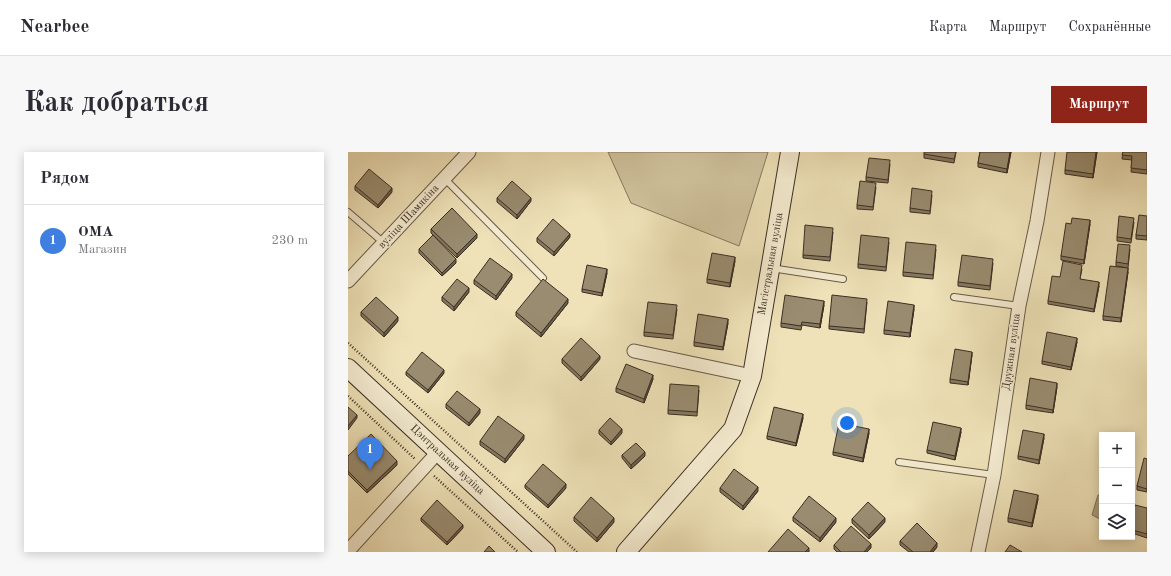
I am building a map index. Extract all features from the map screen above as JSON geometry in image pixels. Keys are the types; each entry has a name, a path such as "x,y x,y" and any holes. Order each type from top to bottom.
{"street":[{"name":"вуліца Шамякіна","path":"348,281 469,152"},
{"name":"Магістральная вуліца","path":"626,552 733,429 752,376 790,152"},
{"name":"Дружная вуліца","path":"978,552 994,475 1019,306 1037,221 1048,152"},
{"path":"634,350 752,376"},
{"name":"Цэнтральная вуліца","path":"348,368 546,552"},
{"path":"348,551 439,452"}],"lane":[{"path":"444,178 544,278"},
{"path":"348,212 384,243"},
{"path":"770,268 843,279"},
{"path":"954,297 1019,306"},
{"path":"899,462 994,475"}],"path":[{"path":"348,343 576,552"}],"shaded area":[{"path":"608,152 768,152 739,246 631,203"},
{"path":"1098,495 1099,495 1099,518 1092,515"}],"building":[{"path":"924,152 956,152 954,159 924,154"},
{"path":"980,152 1010,152 1007,169 978,163"},
{"path":"1067,152 1096,152 1093,174 1065,170"},
{"path":"1123,152 1147,152 1147,170 1131,168 1132,156 1122,155"},
{"path":"869,158 890,160 888,180 866,177"},
{"path":"369,169 392,188 378,205 355,186"},
{"path":"512,181 531,198 517,215 497,198"},
{"path":"860,181 876,183 873,207 857,205"},
{"path":"912,188 932,191 930,211 910,208"},
{"path":"452,208 477,234 457,254 431,229"},
{"path":"1139,215 1147,216 1147,236 1136,235"},
{"path":"1119,216 1134,218 1131,239 1117,237"},
{"path":"1072,218 1090,220 1084,260 1061,256 1066,223 1071,224"},
{"path":"553,219 570,234 554,252 537,238"},
{"path":"805,225 833,228 830,257 803,255"},
{"path":"433,235 456,259 442,273 419,249"},
{"path":"861,235 889,238 886,267 858,264"},
{"path":"906,242 936,245 933,275 903,272"},
{"path":"1118,244 1130,245 1128,264 1116,262"},
{"path":"712,253 735,257 730,283 707,279"},
{"path":"962,255 993,259 990,286 958,282"},
{"path":"490,258 512,274 496,296 474,280"},
{"path":"1063,261 1082,265 1080,279 1099,282 1094,309 1048,301 1052,276 1060,277"},
{"path":"587,265 607,269 602,293 582,289"},
{"path":"1110,266 1128,268 1121,318 1103,316"},
{"path":"457,279 469,288 454,307 442,297"},
{"path":"543,279 568,299 541,333 516,312"},
{"path":"785,295 824,301 820,324 802,322 801,326 781,323"},
{"path":"832,295 867,299 864,329 829,326"},
{"path":"376,297 398,317 384,333 361,312"},
{"path":"888,301 914,305 910,333 884,330"},
{"path":"648,302 677,305 673,335 644,332"},
{"path":"698,314 728,319 723,347 694,342"},
{"path":"1047,332 1077,338 1071,367 1042,361"},
{"path":"581,338 600,356 581,377 562,359"},
{"path":"955,349 972,352 968,382 950,379"},
{"path":"422,352 444,370 428,390 406,372"},
{"path":"626,364 653,375 644,399 616,388"},
{"path":"1030,378 1057,383 1053,410 1026,405"},
{"path":"670,384 699,386 697,412 668,410"},
{"path":"457,391 480,409 469,423 446,404"},
{"path":"348,407 357,415 348,426"},
{"path":"774,407 803,414 796,443 767,436"},
{"path":"498,416 524,435 505,459 480,441"},
{"path":"610,418 622,429 611,442 599,430"},
{"path":"933,422 961,428 955,456 927,450"},
{"path":"839,423 869,429 863,458 833,452"},
{"path":"1023,430 1044,434 1039,460 1018,456"},
{"path":"371,434 397,461 367,490 348,471 348,456"},
{"path":"636,443 645,452 631,465 622,455"},
{"path":"1144,458 1147,459 1147,489 1137,486"},
{"path":"543,464 566,484 548,505 525,485"},
{"path":"734,469 758,487 743,506 720,488"},
{"path":"1014,490 1038,495 1032,523 1008,518"},
{"path":"809,496 836,518 820,538 793,517"},
{"path":"591,497 614,518 597,538 574,517"},
{"path":"437,500 463,525 447,542 421,518"},
{"path":"868,502 885,518 869,535 852,519"},
{"path":"1135,505 1147,508 1147,534 1135,531"},
{"path":"917,523 937,543 930,552 913,552 900,541"},
{"path":"851,526 871,544 864,552 841,552 834,545"},
{"path":"788,529 809,548 805,552 768,552"},
{"path":"1010,545 1022,552 1005,552"},
{"path":"489,546 495,552 484,552"}],"place":[{"name":"ОМА","path":"370,470"}]}
